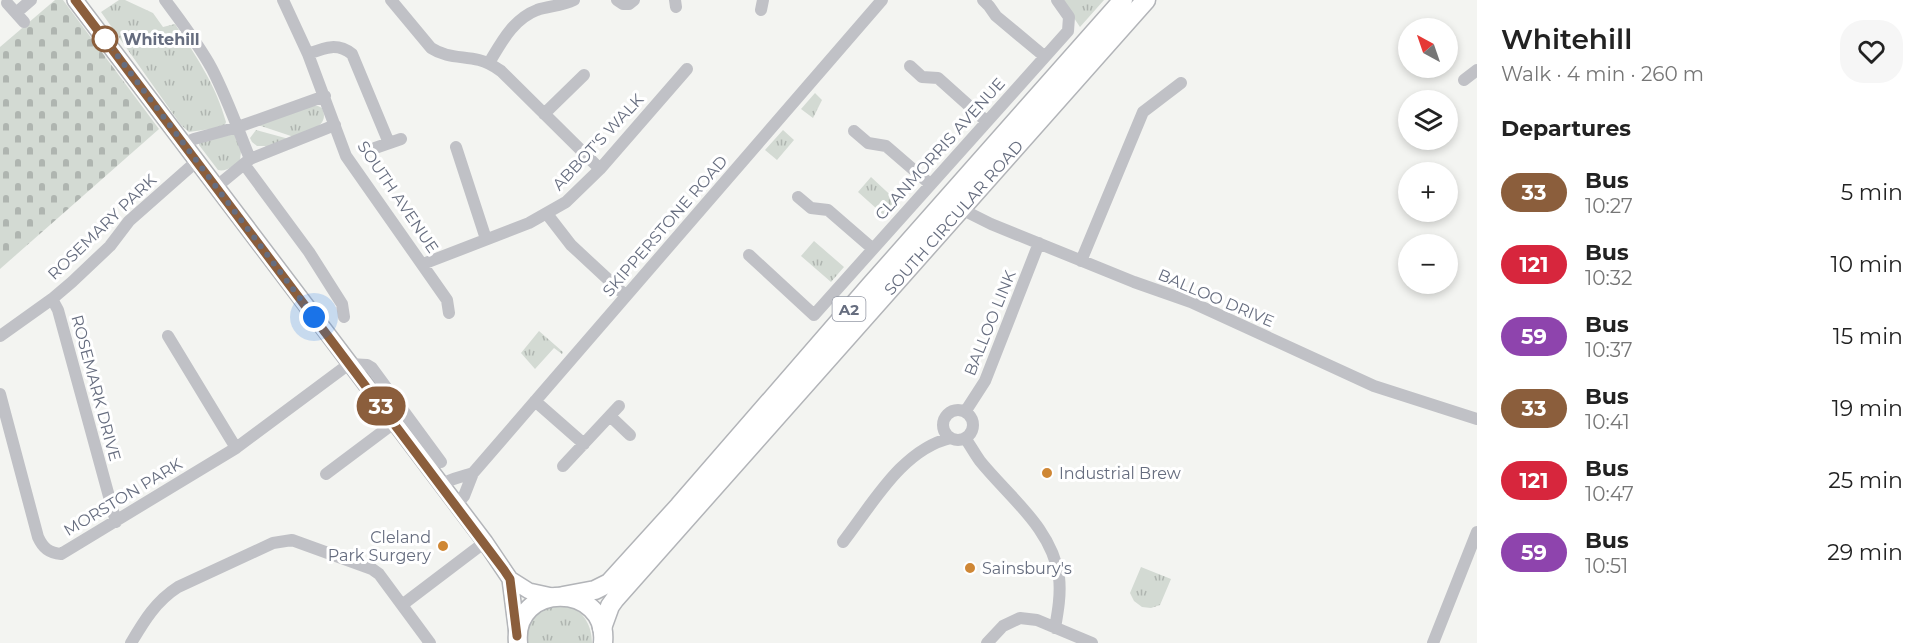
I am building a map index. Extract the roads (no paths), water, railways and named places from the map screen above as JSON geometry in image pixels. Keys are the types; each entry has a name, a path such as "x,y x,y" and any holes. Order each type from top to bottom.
{"highway":[{"name":"SOUTH CIRCULAR ROAD","path":"602,635 610,606 615,599 955,201 1062,70 1123,0"},
{"name":"SOUTH CIRCULAR ROAD","path":"558,596 595,590 609,583 870,286 955,201 1146,0"},
{"name":"A2","path":"518,640 520,624 525,614 534,605 558,596 576,598 588,605 597,616 602,635"}],"main road":[{"path":"75,0 510,579 529,591 558,596"},
{"path":"510,579 518,640"}],"street":[{"path":"7,3 20,17 31,0"},
{"path":"165,0 192,36 212,70 238,128 247,162 342,304 344,317"},
{"name":"SOUTH AVENUE","path":"283,0 325,96 346,156 447,300 449,313"},
{"path":"391,0 431,48 457,58 489,63 501,70 600,169"},
{"path":"489,63 508,33 524,16 574,0"},
{"path":"617,0 623,4 629,4 634,0"},
{"name":"SKIPPERSTONE ROAD","path":"456,505 464,496 472,473 882,0"},
{"path":"983,0 996,16 1044,56"},
{"name":"CLANMORRIS AVENUE","path":"749,255 814,315 1068,31 1069,17 1057,0"},
{"path":"308,54 338,46 352,54 389,143"},
{"path":"910,66 922,77 938,78 986,121"},
{"name":"ABBOT'S WALK","path":"423,264 529,223 547,214 578,192 687,69"},
{"path":"1464,80 1477,70"},
{"path":"544,114 584,75"},
{"path":"1082,261 1143,112 1181,83"},
{"path":"184,143 238,128 325,96"},
{"path":"216,187 247,162 335,125"},
{"path":"854,131 868,143 886,146 930,184"},
{"path":"375,148 401,139"},
{"path":"456,147 486,240"},
{"name":"ROSEMARY PARK","path":"0,336 52,299 96,260 137,214 197,161"},
{"path":"798,197 811,208 828,210 873,249"},
{"name":"BALLOO DRIVE","path":"955,201 991,224 1191,302 1374,386 1477,419"},
{"path":"547,214 571,245 626,296"},
{"name":"BALLOO LINK","path":"966,412 985,381 1040,243"},
{"name":"ROSEMARK DRIVE","path":"52,299 116,522"},
{"path":"168,336 236,448"},
{"path":"349,364 367,365 372,368 441,462"},
{"name":"MORSTON PARK","path":"0,394 38,537 42,545 51,553 61,554 236,448 349,364"},
{"path":"535,401 584,444"},
{"path":"563,466 619,406"},
{"path":"953,411 966,412 970,417 971,431 961,440 951,438 943,426 945,417 953,411"},
{"path":"610,416 630,435"},
{"path":"326,474 394,423"},
{"path":"843,542 896,473 924,448 951,438"},
{"path":"965,438 980,460 1042,532 1056,563 1059,579 1060,598 1055,628"},
{"name":"SKIPPERSTONE ROAD","path":"441,485 451,479 472,473"},
{"path":"1433,643 1477,532"},
{"path":"131,643 151,611 178,587 273,543 292,540 372,569 384,579 430,643"},
{"path":"402,605 484,542"},
{"path":"987,643 1003,626 1020,618 1037,620 1092,643"}],"place":[{"name":"Whitehill","path":"105,39"},
{"name":"Industrial Brew","path":"1047,473"},
{"name":"Cleland Park Surgery","path":"443,546"},
{"name":"Sainsbury's","path":"970,568"}]}
